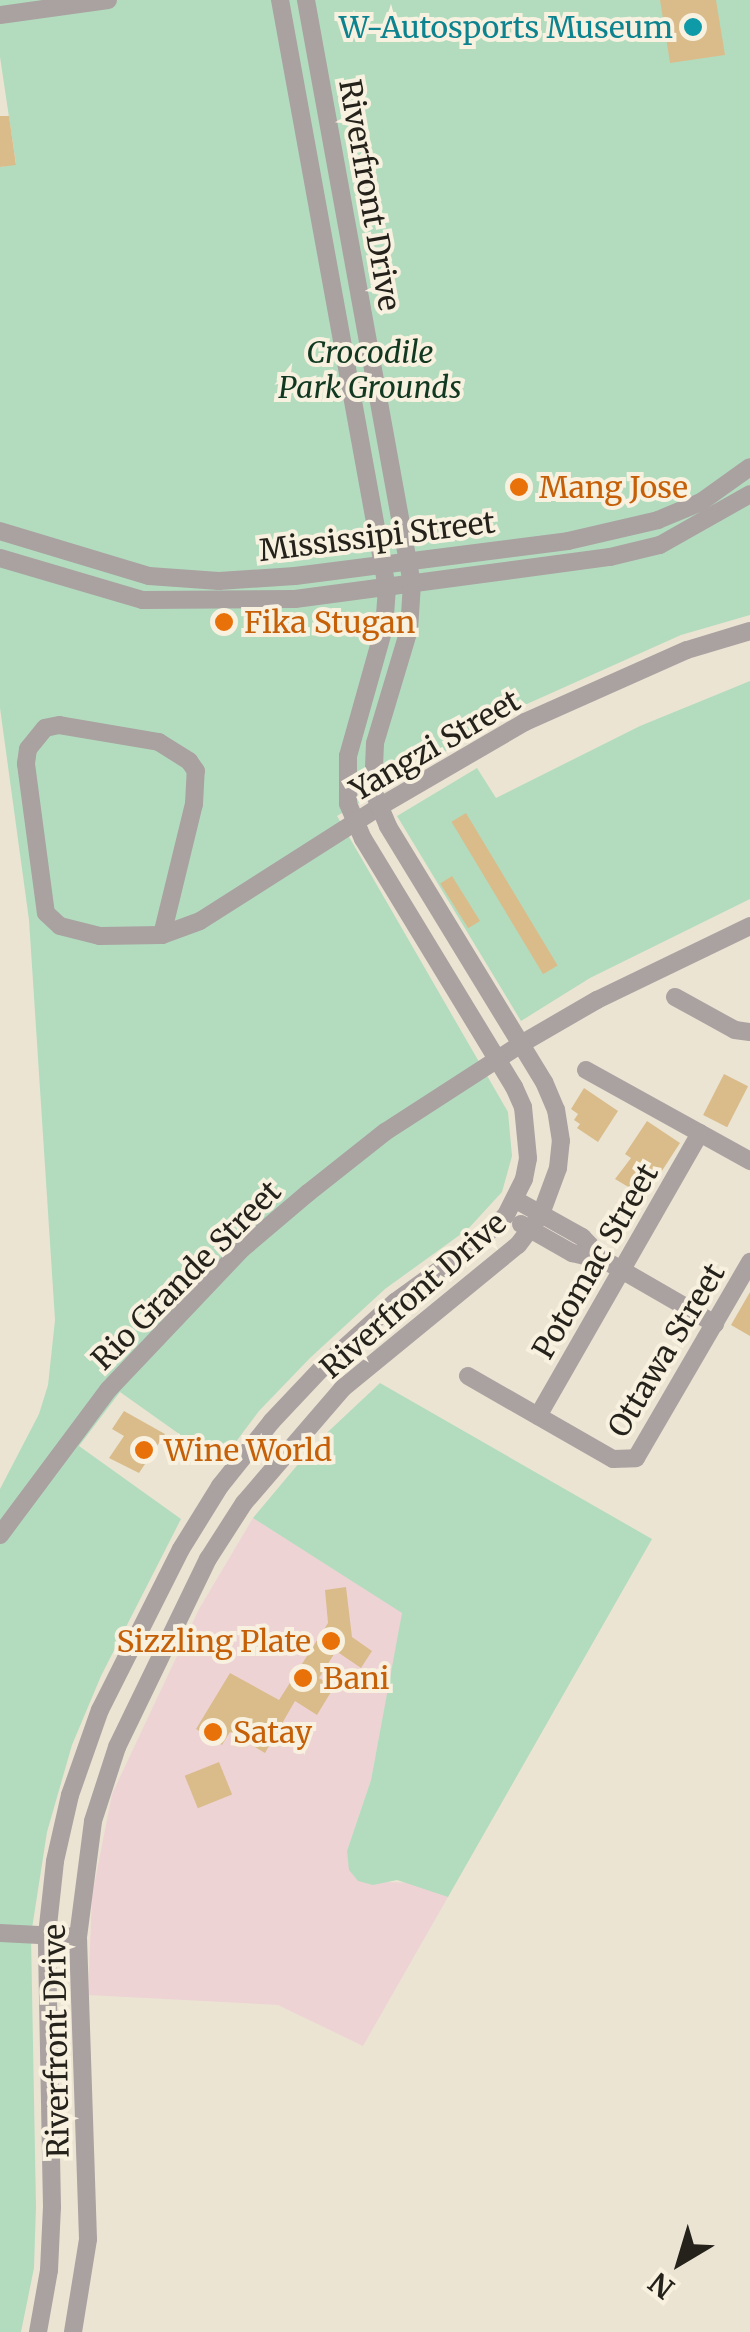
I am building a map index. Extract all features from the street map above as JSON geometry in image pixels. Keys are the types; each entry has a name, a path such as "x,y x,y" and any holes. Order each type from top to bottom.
{"street":[{"path":"0,15 108,0"},
{"name":"Riverfront Drive","path":"38,2332 49,2270 52,2208 47,1935 55,1862 70,1795 100,1710 181,1549 220,1486 272,1421 396,1302 478,1242 511,1208 524,1179 529,1138 524,1106 355,822 348,804 348,756 384,628 387,588 280,0"},
{"name":"Riverfront Drive","path":"74,2332 88,2239 78,1937 93,1821 126,1724 208,1559 244,1503 344,1388 501,1261 536,1222 558,1168 561,1141 556,1110 521,1044 379,807 372,758 410,630 412,584 306,0"},
{"name":"Mississipi Street","path":"0,530 149,576 219,581 568,541 658,520 701,502 750,466"},
{"name":"Mississipi Street","path":"0,558 142,600 219,602 387,588 567,565 660,545 750,494"},
{"name":"Yangzi Street","path":"162,936 194,804 196,771 189,760 159,742 60,725 45,728 28,749 26,764 46,913 60,926 100,936 162,936 200,921 379,807 541,715 687,650 750,631"},
{"name":"Rio Grande Street","path":"0,1535 109,1388 242,1249 384,1132 596,1000 750,926"},
{"path":"674,997 736,1030 750,1032"},
{"path":"586,1070 750,1161"},
{"name":"Potomac Street","path":"538,1416 614,1266 700,1133"},
{"path":"511,1208 536,1222 572,1253 614,1266 716,1324"},
{"name":"Ottawa Street","path":"468,1376 613,1459 636,1458 750,1262"},
{"path":"100,1710 126,1724"},
{"path":"0,1933 78,1937"}],"shaded area":[{"path":"253,1518 403,1613 371,1780 347,1851 358,1881 415,1883 448,1897 363,2046 278,2005 88,1995 92,1896 112,1794 199,1609"}],"green space":[{"name":"Crocodile Park Grounds","path":"0,0 750,0 750,615 681,635 518,708 337,816 508,1112 512,1156 502,1192 468,1229 385,1289 310,1358 259,1411 220,1463 120,1392 79,1446 181,1519 101,1676 72,1745 47,1832 31,1935 36,2207 34,2268 21,2332 0,2332 0,1489 39,1414 48,1385 55,1320 29,920 0,708 0,167 16,164 0,57"},
{"path":"750,681 750,899 590,978 521,1021 397,816 477,768 496,798 640,726"},
{"path":"380,1383 652,1539 448,1897 397,1880 373,1885 358,1881 349,1870 347,1851 371,1780 402,1613 253,1518 315,1444"}],"building":[{"name":"W-Autosports Museum","path":"660,0 716,0 725,55 670,63"},
{"path":"0,116 9,116 16,165 0,167"},
{"path":"466,813 558,966 543,974 451,822"},
{"path":"452,876 480,921 468,928 440,883"},
{"path":"724,1074 748,1086 727,1127 703,1115"},
{"path":"584,1088 618,1111 598,1142 577,1128 580,1124 574,1120 578,1114 571,1109"},
{"path":"647,1121 680,1143 645,1197 615,1179 631,1158 625,1154"},
{"path":"750,1292 750,1336 731,1325"},
{"path":"124,1411 165,1434 139,1473 109,1458 124,1436 112,1429"},
{"path":"346,1587 352,1637 372,1651 361,1668 336,1651 319,1678 334,1687 317,1715 295,1701 265,1753 230,1732 222,1745 196,1729 230,1673 279,1700 328,1623 325,1590"},
{"path":"219,1762 232,1794 198,1808 185,1776"}],"place":[{"name":"W-Autosports Museum","path":"693,27"},
{"name":"Mang Jose","path":"519,487"},
{"name":"Fika Stugan","path":"224,622"},
{"name":"Wine World","path":"144,1450"},
{"name":"Sizzling Plate","path":"331,1641"},
{"name":"Bani","path":"303,1678"},
{"name":"Satay","path":"213,1732"}]}
